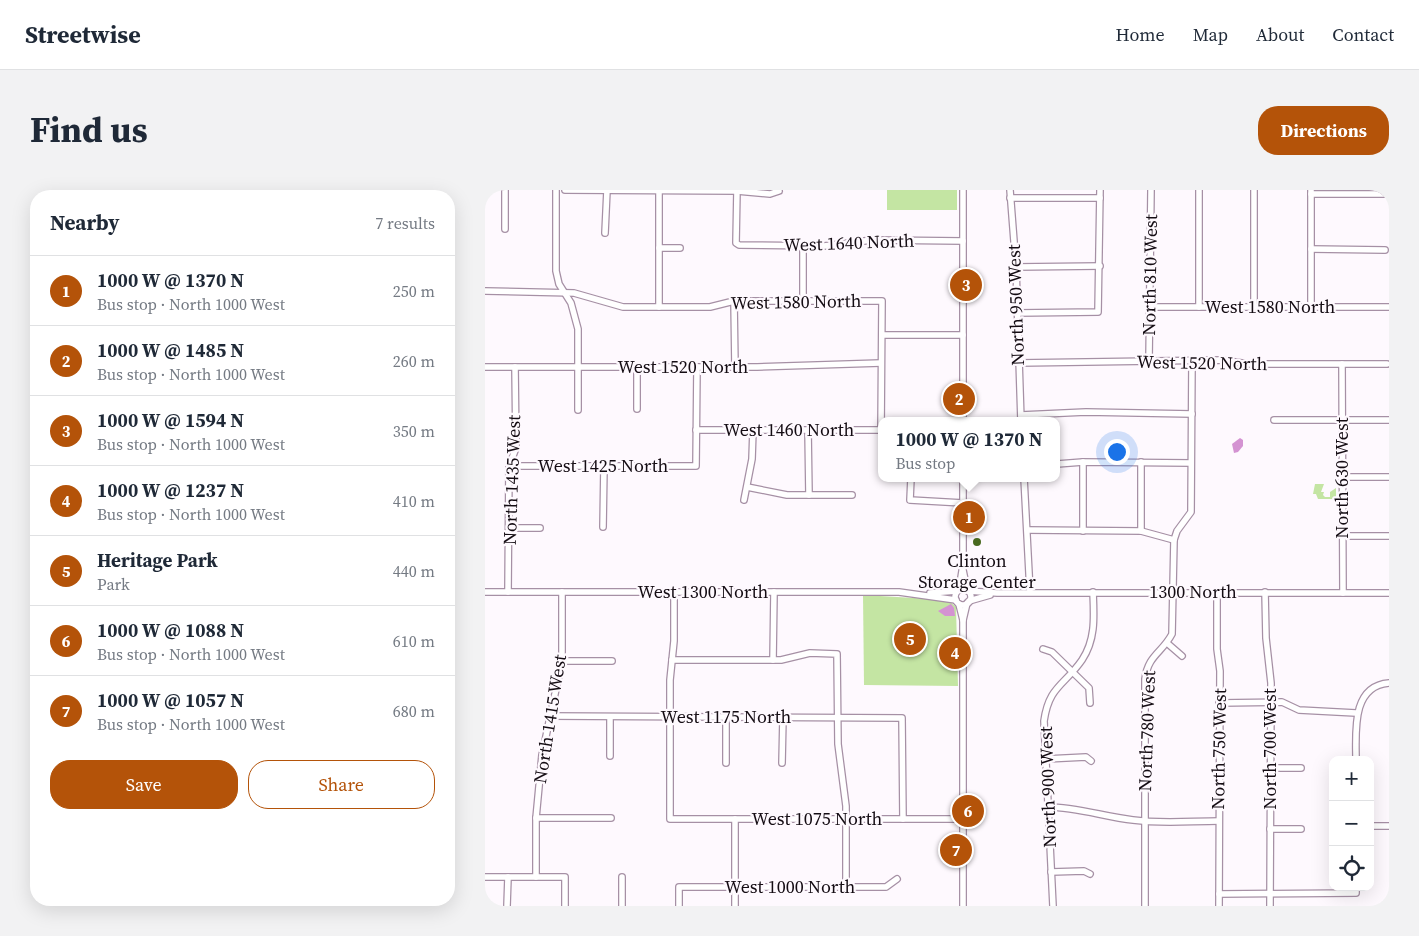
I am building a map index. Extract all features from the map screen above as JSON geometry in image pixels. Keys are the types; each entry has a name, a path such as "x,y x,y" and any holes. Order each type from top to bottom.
{"street":[{"path":"505,190 505,229"},
{"path":"557,190 556,271 564,292 571,303 578,329 578,410"},
{"path":"565,190 737,190 770,194 779,191"},
{"path":"605,233 607,190"},
{"path":"659,190 659,307"},
{"name":"West 1640 North","path":"737,190 736,242 739,245 837,245 872,240 963,241"},
{"path":"963,190 963,417"},
{"name":"North 950 West","path":"1010,190 1016,267 1021,417"},
{"path":"1017,313 1098,312 1100,190"},
{"name":"North 810 West","path":"1149,361 1151,190"},
{"path":"1199,190 1199,307"},
{"path":"1253,307 1254,190"},
{"path":"1311,307 1311,192 1389,194"},
{"path":"1010,198 1100,198"},
{"path":"803,246 803,301"},
{"path":"659,248 680,248"},
{"path":"1311,249 1385,250"},
{"path":"1016,267 1100,266"},
{"name":"West 1580 North","path":"485,291 564,292 583,295 610,305 623,307 710,307 734,301 881,301 883,335"},
{"path":"734,301 735,367"},
{"name":"West 1580 North","path":"1150,307 1389,307"},
{"path":"881,417 883,335 963,335"},
{"path":"1182,656 1167,643 1173,627 1174,540 1177,531 1191,512 1192,360"},
{"name":"West 1520 North","path":"1018,363 1222,360 1248,364 1387,364"},
{"name":"West 1520 North","path":"485,367 735,367 881,363"},
{"name":"North 630 West","path":"1342,364 1343,593"},
{"name":"North 1435 West","path":"508,592 509,466 516,448 515,367"},
{"path":"637,367 637,409"},
{"path":"696,430 697,367"},
{"path":"1032,417 1086,412 1192,414"},
{"path":"1274,420 1389,420"},
{"name":"West 1460 North","path":"696,430 878,430"},
{"name":"West 1425 North","path":"509,466 696,466 696,430"},
{"path":"744,500 752,459 753,430"},
{"path":"808,430 809,495"},
{"path":"1060,464 1083,462 1191,463"},
{"path":"1083,462 1083,531"},
{"path":"1141,462 1141,531"},
{"path":"603,466 603,527"},
{"path":"1342,477 1389,477"},
{"path":"911,482 910,500 963,503"},
{"path":"963,482 963,565 967,591 970,597 963,620 963,906"},
{"path":"1024,482 1029,530 1030,592"},
{"path":"747,487 787,495 852,495"},
{"path":"509,528 540,528"},
{"path":"1029,530 1141,531 1174,540"},
{"path":"1342,536 1389,536"},
{"path":"963,565 957,602 963,620"},
{"name":"West 1300 North","path":"920,594 958,590 967,591"},
{"name":"1300 North","path":"967,591 997,593 1389,593"},
{"name":"West 1300 North","path":"485,592 899,592 920,594 957,602 968,602"},
{"name":"North 1415 West","path":"536,877 536,818 542,755 562,661 562,592"},
{"path":"669,717 674,592"},
{"path":"773,660 774,592"},
{"name":"North 900 West","path":"1053,906 1044,722 1046,706 1051,694 1081,661 1092,639 1094,625 1093,592"},
{"name":"North 750 West","path":"1217,592 1217,649 1220,671 1219,906"},
{"name":"North 700 West","path":"1265,592 1271,702 1270,906"},
{"name":"1300 North","path":"968,602 997,593"},
{"name":"North 780 West","path":"1145,906 1146,667 1151,657 1167,643"},
{"path":"1043,649 1052,652 1089,688 1090,703"},
{"path":"672,660 773,660 810,653 837,654 839,761 846,819 846,887"},
{"path":"562,661 612,661"},
{"path":"1356,756 1357,713 1371,689 1378,685 1389,683"},
{"path":"1219,703 1282,702 1299,710 1340,710 1357,713"},
{"name":"West 1175 North","path":"550,716 902,718 903,819"},
{"path":"610,717 610,756"},
{"name":"West 1075 North","path":"669,717 670,819 963,819"},
{"path":"726,717 726,763"},
{"path":"783,717 783,763"},
{"path":"1046,759 1086,757 1091,761"},
{"path":"1271,768 1301,768"},
{"path":"1048,807 1062,807 1101,816 1145,821 1219,821"},
{"path":"536,818 611,818"},
{"path":"735,819 735,906"},
{"path":"1374,826 1389,826"},
{"path":"1271,829 1301,829"},
{"path":"1051,872 1084,871 1090,874"},
{"path":"622,876 622,906"},
{"path":"485,877 565,877 565,906"},
{"path":"507,906 508,877"},
{"name":"West 1000 North","path":"679,906 679,887 887,887 897,879"},
{"path":"1219,894 1329,891"}],"green space":[{"path":"887,190 957,190 957,210 887,210"},
{"path":"1315,484 1324,484 1321,492 1324,492 1323,495 1325,497 1330,497 1330,492 1336,488 1336,499 1318,499 1316,494 1313,494"},
{"path":"863,595 948,600 956,607 958,686 864,685"}],"shaded area":[{"path":"1240,438 1243,440 1243,446 1238,452 1234,453 1232,444"},
{"path":"951,604 954,608 955,616 945,616 938,611"}],"place":[{"name":"1000 W @ 1594 N","path":"966,285"},
{"name":"1000 W @ 1485 N","path":"959,399"},
{"name":"1000 W @ 1370 N","path":"969,517"},
{"name":"Clinton Storage Center","path":"977,542"},
{"name":"Heritage Park","path":"910,639"},
{"name":"1000 W @ 1237 N","path":"955,653"},
{"name":"1000 W @ 1088 N","path":"968,811"},
{"name":"1000 W @ 1057 N","path":"956,850"}]}
